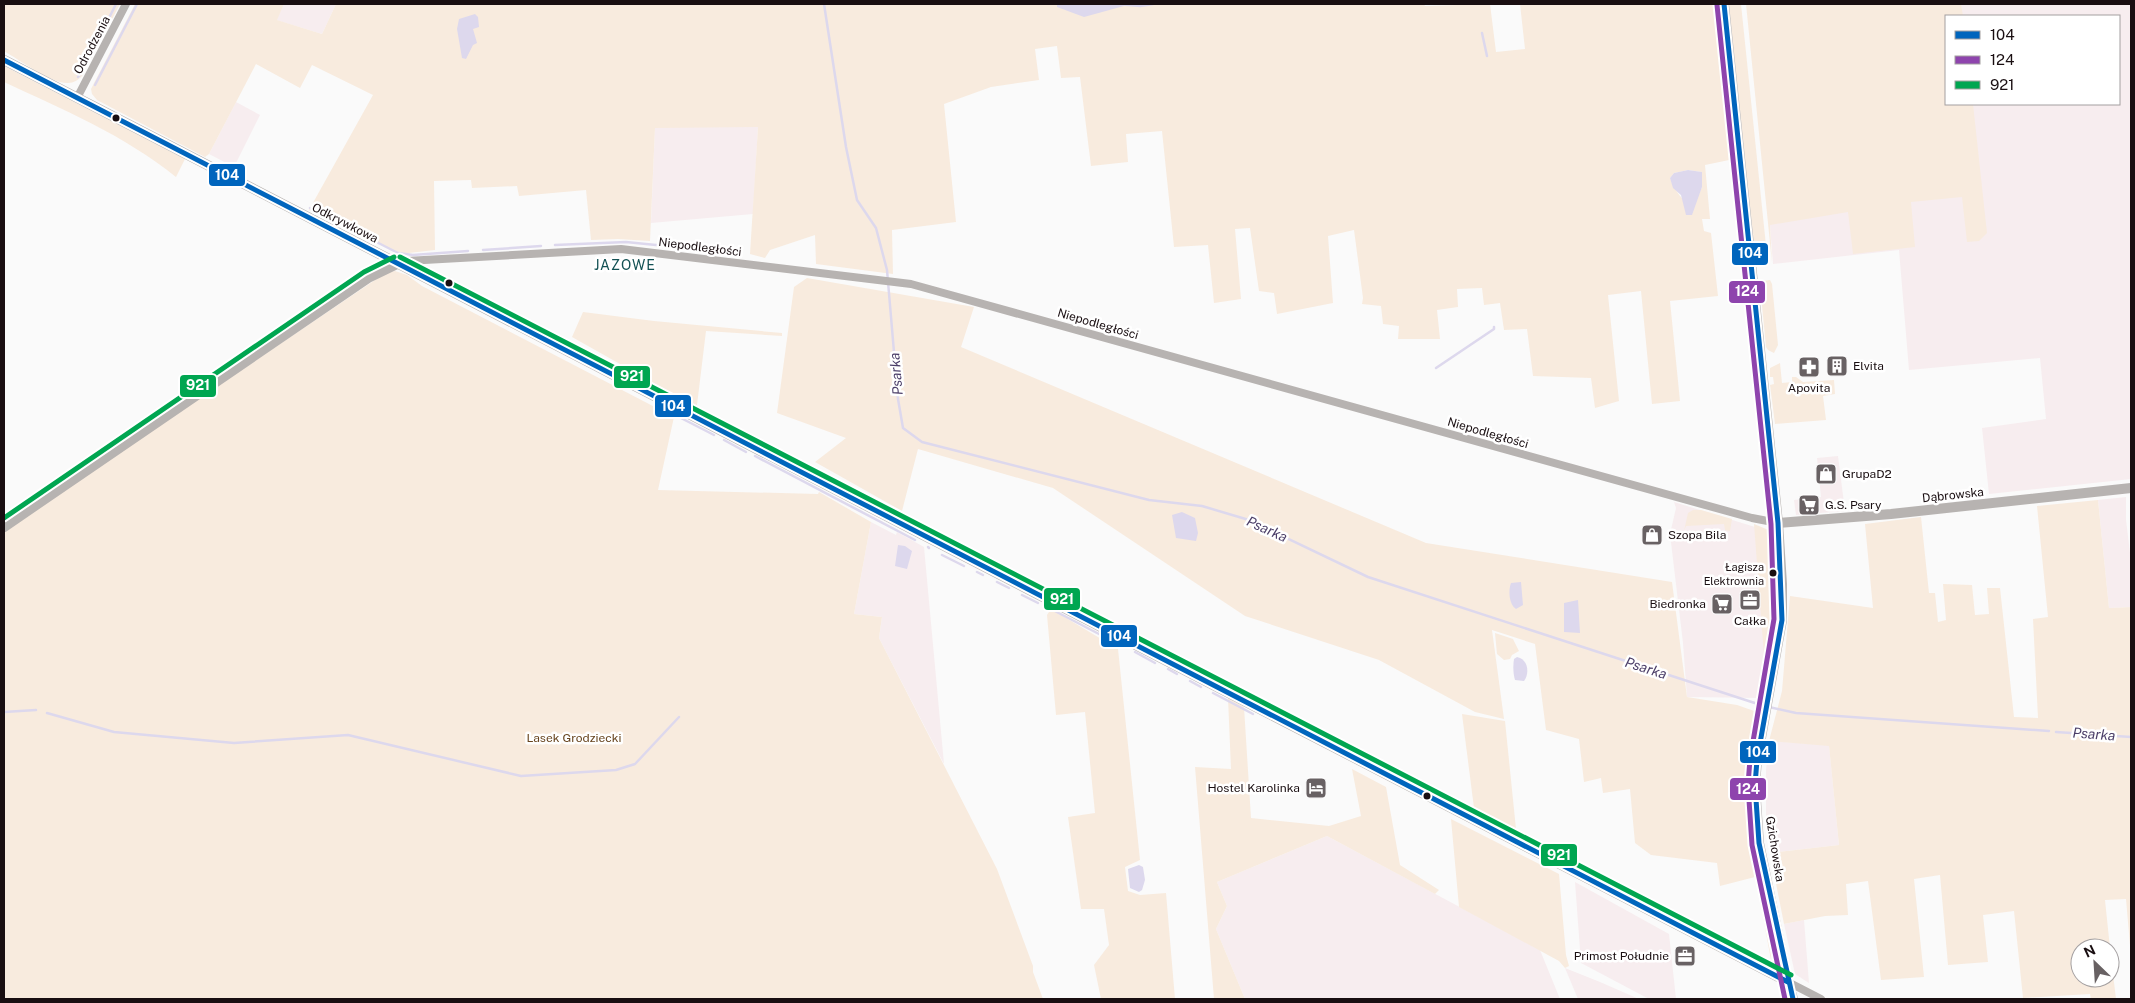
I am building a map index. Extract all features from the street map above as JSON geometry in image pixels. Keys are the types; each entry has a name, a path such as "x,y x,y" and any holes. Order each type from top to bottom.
{"street":[{"name":"Odrodzenia","path":"77,98 126,4"},
{"name":"Gzichowska","path":"1724,4 1778,523 1782,584 1782,620 1755,785 1756,816 1759,843 1793,999"},
{"name":"Odkrywkowa","path":"4,60 1821,999"},
{"name":"Niepodległości","path":"397,264 415,261 621,249 911,284 1736,514 1778,523"},
{"path":"4,526 360,283 397,264"},
{"name":"Dąbrowska","path":"1778,523 1891,514 2131,488"}],"shaded area":[{"path":"284,4 336,4 322,34 276,20"},
{"path":"1057,4 1122,4 1124,6 1084,17 1057,7"},
{"path":"1753,4 2131,4 2131,479 1989,494 1982,428 2046,419 2040,358 1909,370 1899,250 1773,264"},
{"path":"475,14 478,17 479,27 473,29 477,43 473,45 466,59 462,58 457,29 459,19"},
{"path":"236,102 260,115 234,167 209,154"},
{"path":"655,127 758,127 753,214 651,223"},
{"path":"1688,170 1702,172 1702,187 1692,215 1686,215 1681,195 1673,188 1670,178 1674,173"},
{"path":"1838,456 1845,511 1796,515 1794,500 1821,497 1817,458"},
{"path":"2126,497 2126,520 2131,561 2131,607 2109,608 2098,500"},
{"path":"1674,502 1768,531 1771,543 1769,595 1776,607 1776,621 1772,652 1761,698 1687,697 1683,643 1670,534 1676,508"},
{"path":"1182,512 1195,518 1198,533 1196,541 1176,538 1172,515"},
{"path":"871,522 896,535 897,532 924,547 944,764 879,638 882,617 854,614"},
{"path":"898,545 905,546 912,551 907,569 895,566"},
{"path":"1521,582 1523,605 1516,609 1511,601 1510,586 1511,583"},
{"path":"1578,600 1580,633 1564,632 1564,603"},
{"path":"1517,657 1526,663 1527,674 1524,681 1515,680 1514,659"},
{"path":"1769,741 1829,745 1839,845 1770,853 1766,817 1766,770"},
{"path":"1327,836 1540,950 1560,999 1245,999 1216,929 1227,906 1217,882"},
{"path":"1139,865 1143,867 1145,880 1142,890 1139,892 1130,888 1128,869"},
{"name":"Primost Południe","path":"1575,882 1669,934 1676,999 1649,999 1581,963"},
{"path":"1804,920 1809,983 1795,974 1784,924"},
{"path":"1565,968 1600,982 1639,999 1578,999"}],"green space":[{"path":"4,4 120,4 82,76 76,81 68,83 53,80 4,51"},
{"path":"135,4 284,4 277,20 322,34 336,4 1424,4 1425,6 1490,4 1496,52 1525,49 1520,4 1716,4 1734,159 1705,165 1710,219 1702,219 1704,231 1711,233 1718,296 1670,301 1680,401 1652,404 1641,291 1608,295 1619,401 1595,408 1591,378 1533,376 1527,329 1504,330 1500,303 1484,305 1482,288 1457,289 1458,307 1437,310 1440,339 1398,339 1399,326 1383,324 1381,306 1362,304 1363,298 1354,230 1328,236 1333,303 1277,314 1274,293 1259,291 1250,228 1235,229 1241,299 1214,303 1208,245 1174,247 1162,131 1126,134 1128,162 1091,166 1080,77 1061,78 1057,46 1035,49 1039,80 991,87 944,104 956,222 892,230 893,274 816,264 815,235 770,250 765,258 750,254 758,127 655,128 650,241 591,240 586,190 519,196 517,186 472,188 471,180 434,181 435,250 400,254 309,210 373,95 312,65 300,88 256,64 209,154 205,157 97,100 92,94 91,89","holes":["1688,170 1702,172 1702,187 1693,208 1679,195 1670,178 1674,173"]},
{"path":"1729,4 1741,4 1768,265 1759,262 1755,253"},
{"path":"1746,4 1961,4 1963,15 1945,15 1945,105 1973,105 1987,233 1979,241 1967,242 1962,197 1911,202 1915,247 1853,254 1848,212 1770,225 1772,263"},
{"path":"4,66 185,159 176,177 136,148 115,136 4,82"},
{"name":"Lasek Grodziecki","path":"395,271 407,275 422,286 674,417 658,490 818,494 819,492 871,522 854,614 882,617 879,638 997,869 1033,966 1033,972 1043,999 4,999 4,530 375,280 388,272"},
{"path":"807,278 974,307 961,347 1426,543 1672,582 1687,697 1737,705 1760,713 1750,754 1751,821 1776,949 1772,951 1771,960 1755,873 1755,877 1720,886 1717,863 1651,855 1635,843 1630,789 1603,793 1601,778 1584,782 1579,739 1546,730 1535,644 1492,630 1504,719 1475,712 1379,660 1245,616 1053,488 918,449 902,511 815,462 846,438 777,413 794,287"},
{"path":"1770,280 1778,345 1774,353 1766,347 1760,285 1762,281"},
{"path":"583,312 782,333 782,336 706,331 697,405 700,409 572,337"},
{"path":"1780,363 1782,383 1792,382 1792,377 1796,377 1803,382 1834,380 1835,394 1823,396 1826,420 1775,424 1770,385 1774,384 1773,377 1770,377 1770,368"},
{"path":"2098,500 2109,608 2131,607 2131,957 2126,899 2105,900 2109,938 2070,938 2070,988 2115,988 2116,999 2091,999 2090,994 2023,998 2014,911 1983,915 1988,962 1948,965 1940,875 1914,879 1924,977 1881,980 1868,881 1846,884 1848,915 1825,916 1784,924 1770,853 1839,845 1829,746 1769,741 1782,691 1790,596 1873,608 1865,524 1921,517 1929,593 1935,593 1938,622 1946,620 1943,584 1972,585 1975,615 1989,614 1987,588 2000,588 2014,717 2038,718 2033,619 2048,617 2037,506"},
{"path":"1693,510 1701,510 1732,519 1730,531 1725,530 1724,524 1686,526 1684,531 1688,513"},
{"path":"1754,524 1771,531 1771,572 1768,573 1771,598 1774,600 1777,614 1771,654 1764,656"},
{"path":"1051,609 1118,649 1140,860 1125,867 1128,891 1140,895 1166,893 1175,999 1101,999 1094,965 1109,945 1104,909 1081,909 1068,817 1095,813 1085,712 1056,715 1047,615"},
{"path":"1495,633 1513,639 1519,651 1512,655 1510,659 1504,660 1497,654"},
{"path":"1228,698 1244,707 1251,818 1329,826 1361,816 1352,769 1386,787 1400,865 1439,890 1435,894 1327,836 1217,882 1227,906 1216,929 1245,999 1214,999 1195,767 1231,769"},
{"path":"1462,714 1505,721 1516,829 1474,808"},
{"path":"1451,819 1559,874 1566,955 1569,966 1565,968 1559,961 1459,907"}],"waterway":[{"path":"78,77 116,4"},
{"path":"95,85 137,4"},
{"name":"Psarka","path":"824,4 846,147 857,200 876,228 887,270 898,399 903,428 922,442 1149,500 1202,506 1249,520 1368,577 1764,706"},
{"path":"1117,4 1140,6 1153,4"},
{"path":"1482,33 1487,56"},
{"path":"310,208 398,253 413,255 468,251"},
{"path":"555,245 626,242 696,249"},
{"path":"483,250 541,246"},
{"path":"1741,252 1748,314"},
{"path":"1436,368 1494,329 1494,327"},
{"path":"1749,328 1750,339"},
{"path":"1751,353 1755,385"},
{"path":"1756,392 1758,405"},
{"path":"677,416 714,435"},
{"path":"1760,422 1767,496"},
{"path":"724,440 746,452"},
{"path":"755,456 915,540"},
{"path":"942,555 964,566"},
{"path":"977,572 983,575"},
{"path":"997,582 1009,588"},
{"path":"1022,595 1038,603"},
{"path":"1051,609 1122,646"},
{"path":"1135,652 1155,663"},
{"path":"1168,669 1177,674"},
{"path":"1190,681 1201,687"},
{"path":"1213,693 1253,714"},
{"name":"Psarka","path":"1769,707 1796,713 2049,731"},
{"path":"4,712 36,710"},
{"path":"47,713 114,732 234,743 348,735 521,776 616,770 635,764 679,717"},
{"name":"Psarka","path":"2056,732 2131,737"}],"transit line":[{"name":"104","path":"1724,4 1778,523 1782,620 1757,760 1755,785 1759,843 1793,999"},
{"name":"124","path":"1717,5 1771,524 1774,619 1750,759 1748,785 1752,845 1785,999"},
{"name":"104","path":"4,60 1788,982"},
{"name":"921","path":"4,518 364,272 394,257"},
{"name":"921","path":"400,257 1791,975"}],"place":[{"name":"Elvita","path":"1837,366"},
{"name":"Apovita","path":"1809,367"},
{"name":"GrupaD2","path":"1826,474"},
{"name":"G.S. Psary","path":"1809,505"},
{"name":"Szopa Bila","path":"1652,535"},
{"name":"Łagisza Elektrownia","path":"1773,573"},
{"name":"Całka","path":"1750,600"},
{"name":"Biedronka","path":"1722,604"},
{"name":"Hostel Karolinka","path":"1316,788"},
{"name":"Primost Południe","path":"1685,956"}],"district":[{"name":"JAZOWE","path":"625,265"}]}
